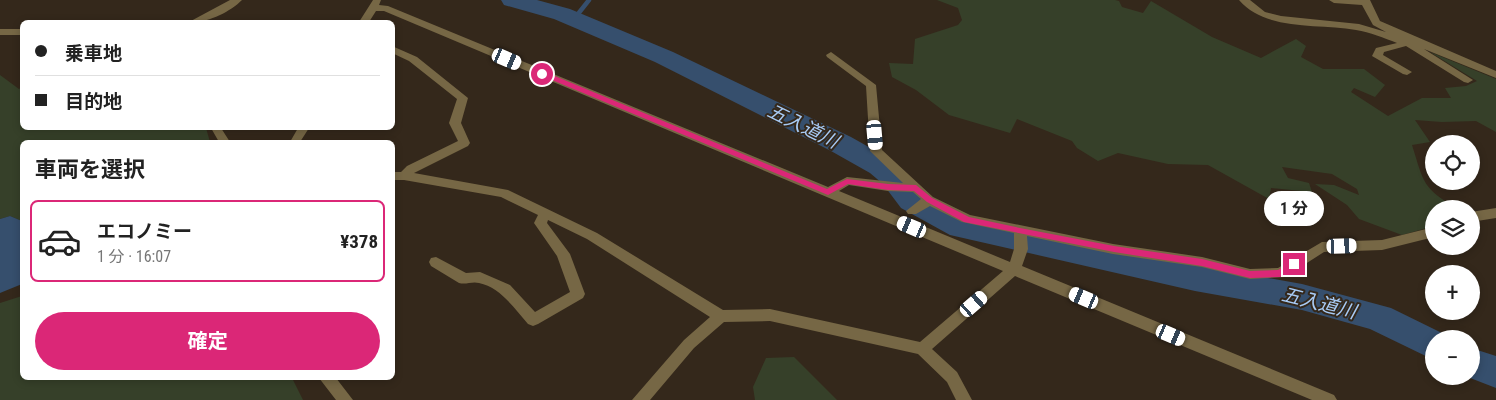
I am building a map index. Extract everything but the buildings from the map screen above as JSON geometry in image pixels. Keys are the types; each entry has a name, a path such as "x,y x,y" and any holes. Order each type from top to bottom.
{"street":[{"path":"199,20 237,0"},
{"path":"1244,0 1262,14 1281,19 1359,27 1410,42 1496,75"},
{"path":"1334,0 1365,1 1376,22 1468,80"},
{"path":"365,20 375,4 1329,400"},
{"path":"0,32 20,32"},
{"path":"1407,72 1377,56 1380,50 1410,42"},
{"path":"395,50 413,59 463,98 456,123 464,143 398,176"},
{"path":"831,55 871,85 876,152 929,200 967,219 1114,249 1202,262 1250,274 1280,273 1322,247 1382,245 1425,234"},
{"path":"398,176 504,193 592,236 720,316 770,315 922,349 952,377 964,400"},
{"path":"828,192 847,181 888,187 916,188"},
{"path":"912,210 929,200"},
{"path":"436,262 464,279 480,277 505,289 533,320 578,294 563,254 540,223 546,212"},
{"path":"1480,216 1496,213"},
{"path":"922,349 1014,270 1021,249 1020,231"},
{"path":"640,400 689,344 720,316"},
{"path":"329,380 344,400"}],"green space":[{"path":"937,0 1115,0 1119,1 1122,7 1143,13 1151,1 1212,37 1261,58 1296,39 1306,46 1301,57 1323,69 1364,69 1385,85 1375,97 1354,88 1351,92 1388,116 1422,98 1451,98 1445,88 1466,86 1477,81 1430,52 1496,79 1496,132 1476,121 1442,122 1415,120 1425,135 1425,143 1412,145 1425,181 1425,190 1431,190 1443,200 1425,200 1425,229 1402,235 1359,219 1347,205 1315,184 1334,185 1359,195 1357,189 1332,174 1282,167 1288,178 1309,183 1312,192 1271,188 1269,199 1208,165 1168,164 1118,153 1098,161 1077,148 1072,141 1017,119 1010,133 949,115 916,90 892,77 889,63 913,64 915,39 958,25 962,20 958,8"},
{"path":"0,75 20,88 20,130 207,130 209,140 20,140 20,220 10,216 0,219"},
{"path":"20,297 20,380 293,380 303,400 0,400 0,303"},
{"path":"794,357 837,400 755,400 753,387 766,358"}],"water":[{"path":"10,216 20,220 20,285 0,293 0,219"}],"waterway":[{"name":"五入道川","path":"512,0 562,14 664,57 841,144 880,166 893,177 912,200 961,227 1195,278 1302,297 1379,318 1425,341"},
{"path":"574,19 589,0"},
{"name":"五入道川","path":"1480,366 1496,372"}],"route":[{"path":"542,74 828,192 847,181 888,187 916,188 929,200 967,219 1020,231 1114,249 1202,262 1250,274 1280,273 1294,264"}]}
